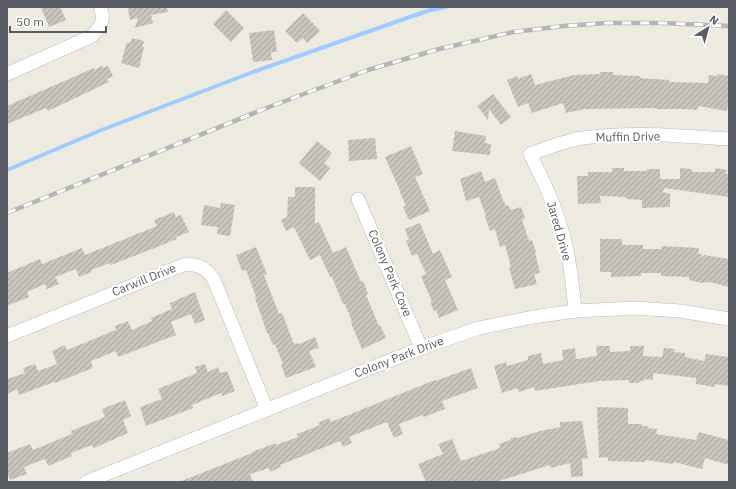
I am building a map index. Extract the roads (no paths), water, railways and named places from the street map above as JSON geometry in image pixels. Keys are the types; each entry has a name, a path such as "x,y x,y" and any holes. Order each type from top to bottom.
{"street":[{"path":"7,74 92,36 101,26 102,12 100,7"},
{"name":"Muffin Drive","path":"530,154 581,138 598,136 676,136 729,139"},
{"name":"Jared Drive","path":"530,154 544,183 565,240 575,311"},
{"name":"Colony Park Cove","path":"358,199 421,348"},
{"name":"Carwill Drive","path":"7,336 182,265 195,264 206,269 214,280 267,410"},
{"name":"Colony Park Drive","path":"86,482 421,348 479,328 532,317 575,311 635,308 680,311 729,319"}],"waterway":[{"path":"7,170 99,131 253,72 427,11 446,7"}],"railway":[{"path":"7,213 269,107 368,70 439,49 513,32 564,26 606,23 663,23 729,26"}]}
